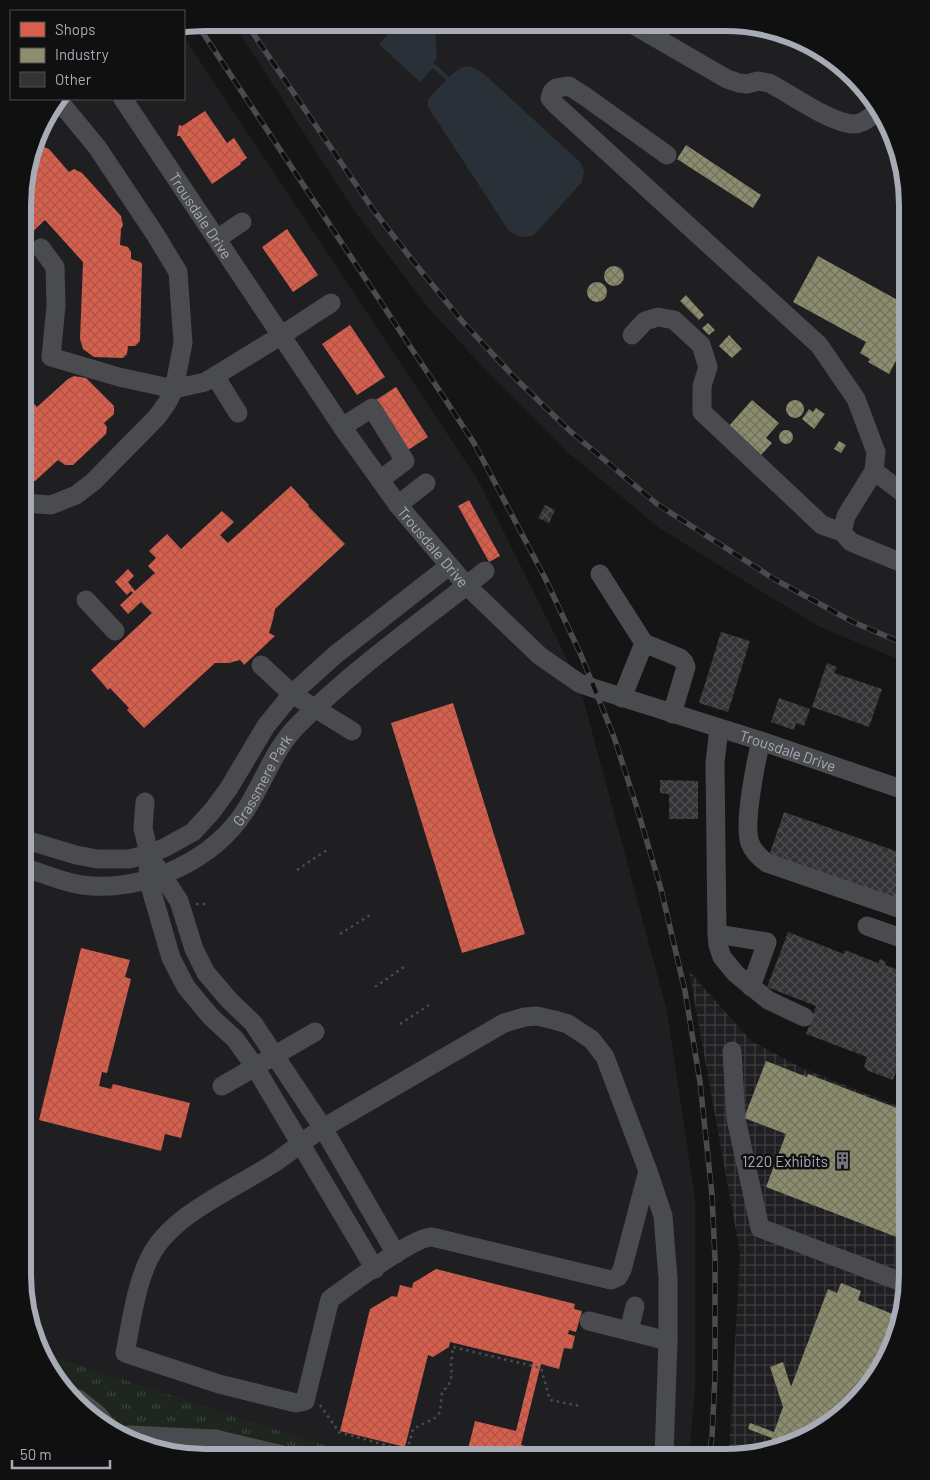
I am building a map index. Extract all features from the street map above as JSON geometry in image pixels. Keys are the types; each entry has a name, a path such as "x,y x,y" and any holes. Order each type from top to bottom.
{"street":[{"path":"644,31 727,79 748,84 758,81 769,83 837,120 855,124 874,115"},
{"path":"667,156 568,86 556,88 552,92 550,98 556,105 819,345 856,399 876,452 874,471 846,516 842,532"},
{"name":"Trousdale Drive","path":"127,100 342,427 398,505 466,585 540,656 579,683 761,741 898,788"},
{"path":"31,504 51,505 76,495 93,482 157,417 174,389 183,343 178,272 97,147 62,105"},
{"path":"217,239 242,222"},
{"path":"41,248 55,267 56,306 51,356 119,376 174,389 196,385 215,376 331,303"},
{"path":"632,335 645,321 658,317 674,320 702,345 708,367 702,386 702,412 822,525 842,532 851,542 899,561"},
{"path":"215,376 238,413"},
{"path":"342,427 372,408 405,461 380,480"},
{"path":"874,471 899,490"},
{"path":"398,505 426,483"},
{"name":"Grassmere Park","path":"31,842 76,856 97,859 129,859 164,848 193,832 213,810 229,788 266,726 292,694 335,655 449,566"},
{"name":"Grassmere Park","path":"31,869 92,886 128,884 155,877 186,865 213,846 231,830 255,795 273,759 293,730 315,708 357,671 485,571"},
{"path":"600,574 644,643 680,658 684,662 686,668 672,714"},
{"path":"86,600 115,631"},
{"path":"622,698 644,643"},
{"path":"260,666 292,694 352,730"},
{"path":"719,728 715,763 718,945 722,957 736,974 751,987 774,1004 804,1017"},
{"path":"761,741 754,771 748,832 750,842 759,857 767,863 898,908"},
{"path":"145,802 143,828 171,958 186,987 211,1017 235,1039 255,1067 375,1269"},
{"path":"155,877 179,901 194,949 206,973 253,1023 275,1055 324,1128 396,1254"},
{"path":"867,926 898,937"},
{"path":"717,934 767,942 751,987"},
{"path":"648,1170 622,1270 618,1276 611,1280 432,1237 423,1238 330,1299 305,1401 296,1402 220,1384 125,1353 146,1267 161,1240 182,1220 277,1161 300,1143 324,1128 504,1023 514,1019 537,1016 568,1024 586,1036 605,1056 648,1170 663,1216 668,1278 664,1449"},
{"path":"222,1086 315,1032"},
{"path":"732,1051 736,1119 760,1228 898,1281"},
{"path":"630,1331 635,1306"},
{"path":"589,1321 668,1340"},
{"path":"135,1434 215,1439 257,1449"}],"path":[{"path":"297,870 327,850"},
{"path":"340,934 370,915"},
{"path":"374,986 404,967"},
{"path":"400,1024 429,1005"},
{"path":"408,1449 413,1429 436,1418 440,1412 442,1393 449,1384 452,1375 453,1347 541,1368 550,1400 580,1406"},
{"path":"306,1397 316,1400 339,1432 400,1449"}],"shaded area":[{"path":"725,31 770,37 792,44 812,54 831,67 863,99 876,118 886,138 893,160 898,193 899,660 820,627 661,529 567,452 431,311 355,212 239,32"},
{"path":"391,32 434,32 437,58 433,62 449,77 465,66 483,73 581,163 584,172 582,182 534,235 521,237 509,231 428,107 428,99 446,80 433,68 420,82 379,44"},
{"path":"185,39 478,480 579,683 667,1011 695,1198 695,1389 690,1449 337,1449 51,1356 40,1331 32,1287 31,205 33,182 40,149 54,118 66,100 185,100"},
{"path":"689,971 751,1041 802,1068 898,1106 898,1287 893,1320 886,1342 874,1365 812,1426 781,1440 729,1449 740,1253"}],"green space":[{"path":"51,1356 337,1449 205,1449 160,1443 138,1436 118,1426 82,1398 67,1381"}],"building: Shops":[{"path":"205,111 227,143 234,138 247,158 212,184 180,136 177,136 179,125 182,126"},
{"path":"41,146 49,149 69,172 74,169 82,173 121,216 123,225 120,245 128,247 131,252 131,259 142,264 140,341 135,346 128,346 127,354 123,358 94,357 83,349 80,339 83,262 45,220 31,233 33,182"},
{"path":"287,229 318,275 293,292 262,247"},
{"path":"350,325 385,377 357,395 322,344"},
{"path":"74,376 86,378 114,406 114,414 104,423 107,427 106,434 73,465 65,465 58,460 35,481 31,481 31,400 37,407 68,379"},
{"path":"396,387 428,437 408,450 376,400"},
{"path":"291,486 345,544 275,609 269,633 275,636 244,665 240,660 229,663 215,663 144,728 127,710 129,708 110,688 108,690 91,670 152,613 141,602 128,614 120,605 133,593 131,591 127,595 115,582 128,569 134,576 128,582 135,591 155,573 148,566 156,558 149,551 167,534 181,549 222,511 234,522 220,535 228,543"},
{"path":"469,500 500,556 489,562 458,506"},
{"path":"453,703 525,934 462,953 391,723"},
{"path":"81,948 130,960 125,977 131,979 107,1073 102,1072 99,1086 111,1089 113,1084 190,1103 181,1138 165,1134 161,1151 39,1120"},
{"path":"436,1269 575,1304 574,1309 582,1311 576,1332 569,1330 568,1334 575,1336 572,1349 564,1348 559,1369 541,1364 521,1445 537,1449 468,1449 475,1421 516,1431 533,1362 450,1342 449,1347 433,1357 428,1355 405,1447 340,1431 370,1309 392,1296 397,1297 400,1285 412,1288 413,1283"}],"building: Industry":[{"path":"686,145 761,195 753,208 677,159"},
{"path":"818,256 899,301 899,414 896,398 898,360 889,374 868,362 870,359 860,353 866,342 793,302"},
{"path":"614,266 621,269 624,276 621,283 614,286 607,283 604,276 607,269"},
{"path":"597,282 604,285 607,292 604,299 597,302 590,299 587,292 590,285"},
{"path":"686,295 704,315 699,320 680,301"},
{"path":"708,323 715,330 709,335 702,328"},
{"path":"729,335 742,349 732,358 719,346"},
{"path":"752,400 779,423 766,438 772,443 761,455 728,427"},
{"path":"795,400 801,403 804,409 801,415 795,418 789,415 786,409 789,403"},
{"path":"816,408 825,414 814,429 802,419 809,409 813,412"},
{"path":"783,430 789,430 793,437 789,444 783,444 779,440 779,434"},
{"path":"839,441 846,445 841,453 834,449"},
{"name":"1220 Exhibits","path":"766,1061 807,1077 808,1074 898,1109 898,1238 766,1187 786,1134 744,1118"},
{"path":"841,1283 861,1291 858,1300 894,1315 886,1342 876,1362 863,1381 831,1413 812,1426 792,1436 770,1442 772,1438 748,1429 750,1423 774,1432 783,1407 770,1367 783,1362 791,1387 828,1289 837,1293"}],"building: Other":[{"path":"545,505 555,510 549,523 538,518"},
{"path":"721,632 750,641 728,712 699,703"},
{"path":"827,663 837,667 834,673 882,689 869,727 812,707"},
{"path":"779,698 810,709 804,726 796,723 794,730 771,722"},
{"path":"660,780 698,781 698,819 669,819 669,794 660,793"},
{"path":"784,812 898,852 898,901 769,856"},
{"path":"788,932 844,954 845,950 878,963 880,959 886,962 885,965 898,970 898,1066 893,1080 866,1070 864,1067 867,1057 806,1034 816,1006 767,987"}],"railway":[{"path":"202,32 474,443 545,578 581,655 614,737 661,889 685,991 700,1082 712,1195 715,1259 715,1376 710,1449"},
{"path":"252,32 374,211 413,261 462,321 515,378 570,431 657,504 774,579 853,622 899,641"}],"place":[{"name":"1220 Exhibits","path":"842,1161"}]}
